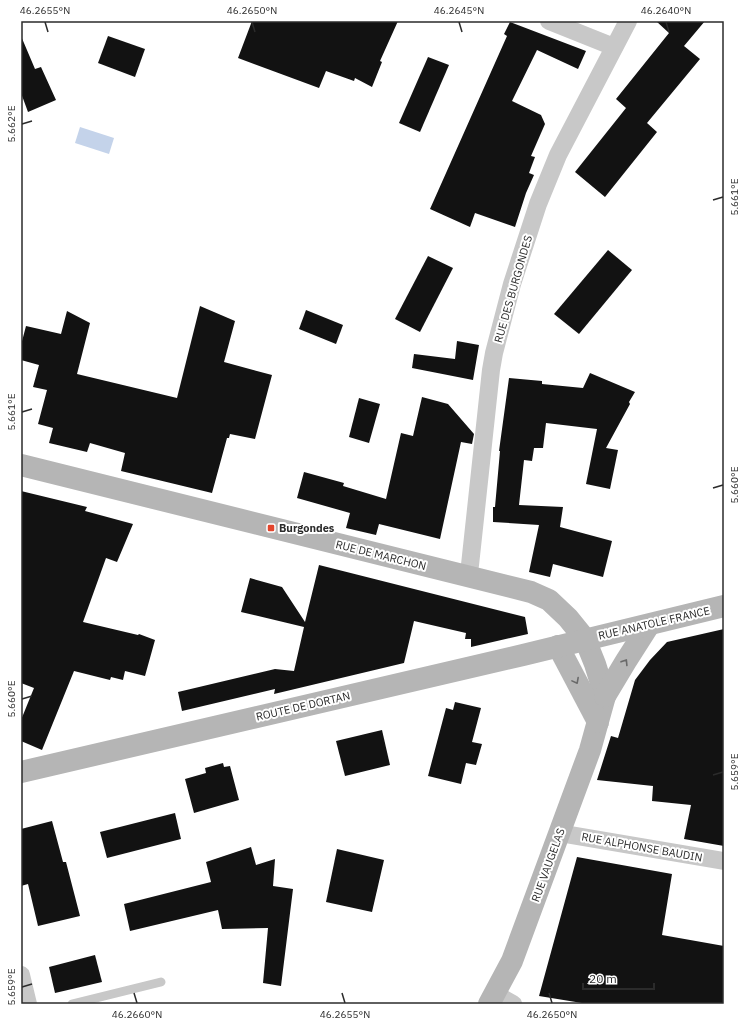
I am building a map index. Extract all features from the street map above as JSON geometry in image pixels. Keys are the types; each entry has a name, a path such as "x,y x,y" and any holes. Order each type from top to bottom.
{"main road":[{"name":"RUE DE MARCHON","path":"21,465 531,592 549,600 568,618 585,639"},
{"name":"RUE ANATOLE FRANCE","path":"585,639 724,606"},
{"name":"RUE VAUGELAS","path":"499,1001 512,961 590,750 605,696 649,625"},
{"name":"ROUTE DE DORTAN","path":"21,772 585,639"},
{"path":"585,639 605,696"},
{"path":"558,646 598,722"}],"street":[{"path":"549,21 614,47"},
{"name":"RUE DES BURGONDES","path":"467,577 471,557 491,370 512,284 538,204 558,155 628,21"},
{"name":"RUE ALPHONSE BAUDIN","path":"559,833 724,861"},
{"path":"21,975 28,1004"}],"lane":[{"path":"72,1004 161,982"}],"water":[{"path":"80,127 114,138 109,154 75,143"}],"building":[{"path":"252,21 398,21 380,61 382,62 372,87 355,78 354,81 326,71 319,88 238,58"},
{"path":"656,21 705,21 684,46 700,59 647,123 657,132 605,197 575,172 626,108 616,99 669,33"},
{"path":"510,22 586,51 578,69 537,50 512,101 541,115 545,124 531,156 535,157 529,173 534,175 526,193 515,227 475,213 470,227 430,209 507,36 504,34"},
{"path":"21,36 35,69 41,67 56,100 28,112 21,93"},
{"path":"108,36 145,49 135,77 98,63"},
{"path":"428,57 449,65 420,132 399,123"},
{"path":"608,250 632,270 579,334 554,314"},
{"path":"428,256 453,268 420,332 395,319"},
{"path":"200,306 235,321 224,362 272,375 255,439 230,434 229,438 227,438 212,493 121,471 125,453 90,443 87,452 49,443 53,428 38,424 47,390 33,387 39,365 21,360 21,345 26,326 61,334 67,311 90,323 77,374 177,398"},
{"path":"306,310 343,325 336,344 299,329"},
{"path":"457,341 479,345 473,380 412,368 414,354 455,359"},
{"path":"590,373 635,392 606,448 618,450 610,489 586,484 597,429 546,423 543,448 534,448 532,461 524,460 519,505 563,507 560,527 612,541 603,577 553,564 550,577 529,572 539,525 493,522 493,507 495,507 499,451 509,378 542,381 542,384 583,388"},
{"path":"422,397 448,404 474,434 472,444 461,442 440,539 379,524 376,535 346,528 350,513 297,498 304,472 344,483 343,486 386,499 401,433 413,436"},
{"path":"359,398 380,404 369,443 349,437"},
{"path":"21,491 87,507 85,511 133,524 117,562 106,558 83,622 139,634 155,640 145,676 125,671 123,680 111,677 110,680 74,671 42,750 21,741 21,720 34,688 21,683"},
{"path":"319,565 525,617 528,634 471,647 471,639 465,639 466,633 414,621 404,663 274,694 275,689 182,711 178,692 275,669 294,671 304,627 241,612 250,578 282,587 305,622"},
{"path":"724,629 724,846 684,839 691,805 652,801 653,786 597,780 611,736 618,738 635,680 650,660 667,642"},
{"path":"455,702 481,708 472,742 482,744 476,765 466,763 461,784 428,776 446,708 453,710"},
{"path":"382,730 390,765 345,776 336,741"},
{"path":"223,763 224,767 230,766 239,800 194,813 185,779 206,773 205,768"},
{"path":"175,813 181,839 107,858 100,832"},
{"path":"52,821 63,862 66,862 80,916 38,926 28,884 21,886 21,829"},
{"path":"251,847 256,865 275,859 273,886 293,889 281,986 263,983 268,928 222,929 218,910 130,931 124,904 211,882 206,862"},
{"path":"337,849 384,860 372,912 326,902"},
{"path":"577,857 672,874 662,935 724,946 724,1004 588,1004 539,996"},
{"path":"95,955 102,982 55,993 49,967"}],"place":[{"name":"Burgondes","path":"271,528"}]}
